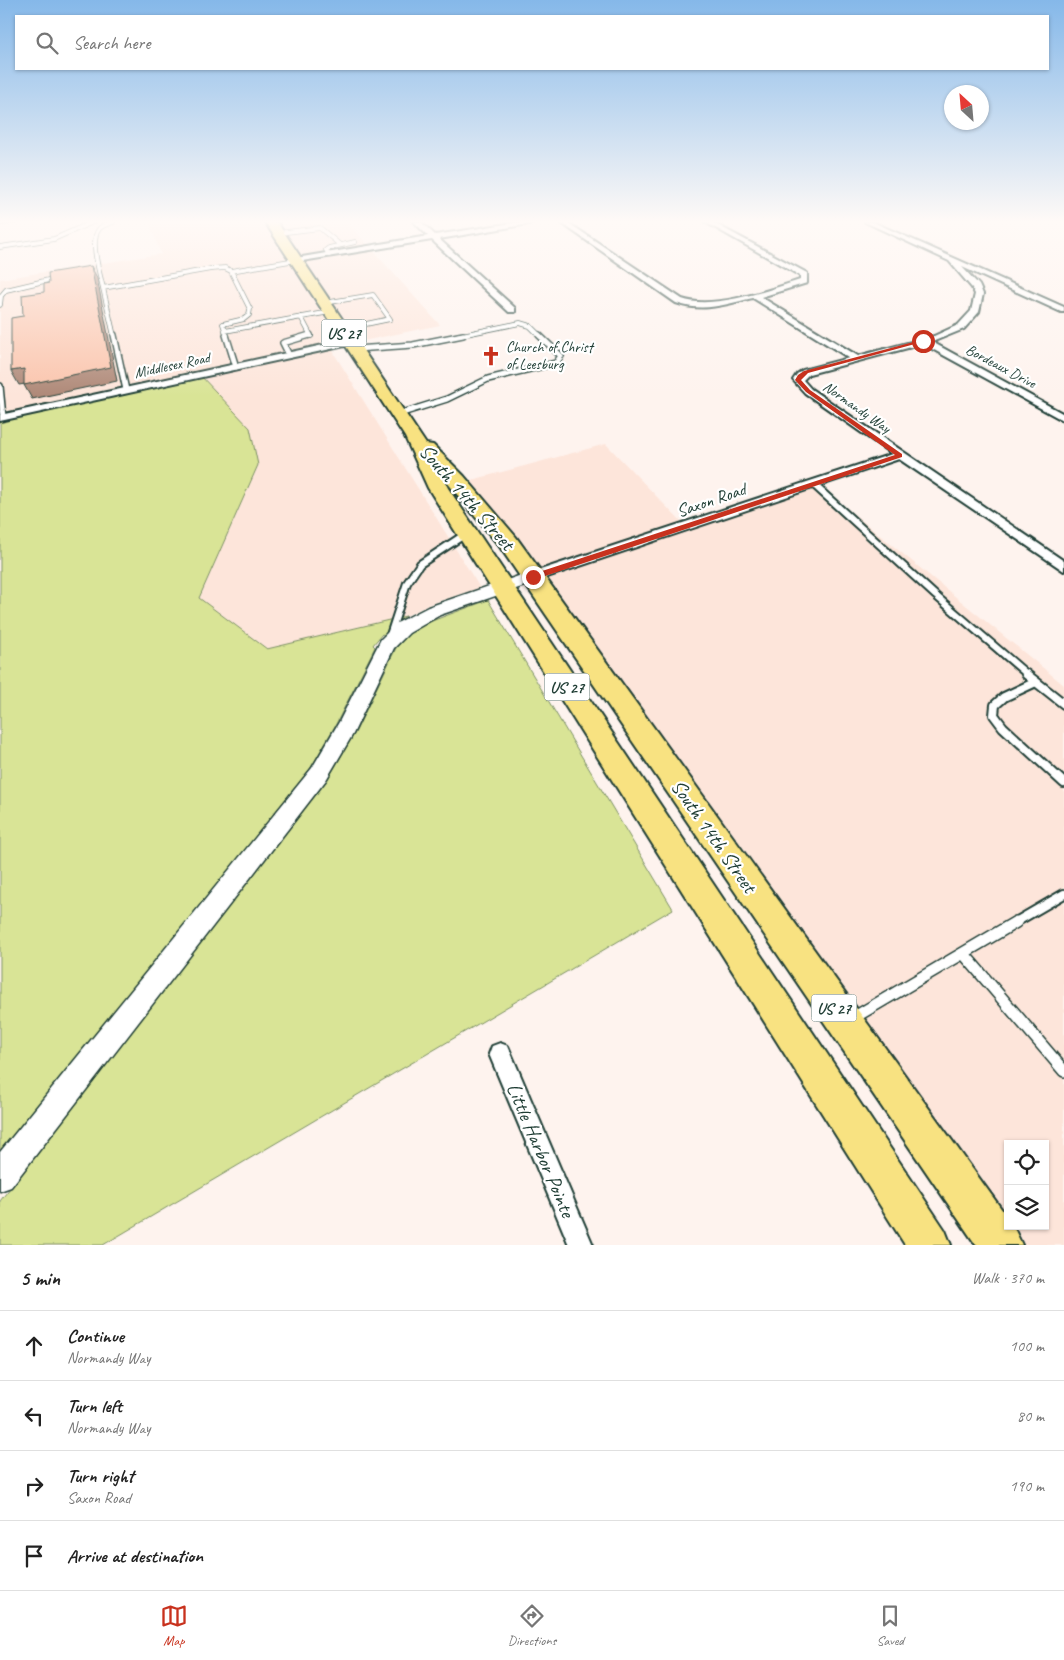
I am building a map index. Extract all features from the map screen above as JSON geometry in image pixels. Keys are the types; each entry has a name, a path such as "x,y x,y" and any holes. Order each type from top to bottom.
{"highway":[{"name":"South 14th Street","path":"309,280 414,437 438,488 468,533 517,583 845,1023 1001,1245"},
{"name":"South 14th Street","path":"414,437 458,480 508,542 517,583 930,1245"}],"street":[{"path":"480,280 512,310"},
{"path":"647,280 686,304 712,305 791,287 804,280"},
{"name":"Normandy Way","path":"970,280 976,287 978,294 975,312 961,327 950,333 923,341 806,372 798,380 808,391 900,456 1064,567"},
{"path":"997,280 1064,310"},
{"path":"755,296 857,358"},
{"name":"Bordeaux Drive","path":"923,341 1064,418"},
{"name":"Middlesex Road","path":"2,418 289,355 353,346"},
{"name":"Saxon Road","path":"517,583 900,456"},
{"path":"0,1176 320,774 346,728 387,644 403,628 416,619 517,583"},
{"name":"Little Harbor Pointe","path":"500,1054 579,1244"}],"lane":[{"path":"0,305 1,296 6,290 48,280"},
{"path":"102,280 126,390"},
{"path":"103,288 149,280"},
{"path":"236,280 250,309 249,316 244,319 223,324 236,367"},
{"path":"225,332 301,317 327,307 373,295 390,319 342,329"},
{"path":"512,310 520,323"},
{"path":"283,343 311,336 301,317"},
{"path":"284,320 287,325"},
{"path":"270,323 273,328"},
{"path":"353,346 412,345 520,323 530,326 561,356 560,360 556,363 488,379 447,399 399,414"},
{"path":"292,334 296,340"},
{"path":"279,336 289,355"},
{"path":"0,386 2,418"},
{"path":"812,484 933,594 1064,704"},
{"path":"387,644 407,582 420,564 468,533"},
{"path":"1036,682 1004,697 995,705 994,715 1003,727 1064,783"},
{"path":"845,1023 1064,894"},
{"path":"964,954 1064,1072"}],"shaded area":[{"path":"0,280 303,280 346,345 332,348 335,355 480,588 430,604 406,616 267,649 199,598 258,465 0,417"},
{"path":"315,280 399,280 440,325 358,342"},
{"path":"606,444 687,528 817,484 1064,685 1064,1245 1023,1245 1012,1230 1049,1230 1049,1140 1004,1140 1004,1218 468,481"}],"green space":[{"path":"200,375 250,428 258,465 199,598 267,649 406,616 384,635 382,634 373,645 375,647 336,724 310,769 0,1153 0,417"},
{"path":"488,600 673,909 103,1245 0,1245 0,1201 328,779 356,731 396,648 410,633 421,625"}],"building":[{"path":"49,280 94,280 111,367 24,385 24,369 11,371 11,318 23,316 22,295 44,292 44,284 49,283"}],"place":[{"name":"Church of Christ of Leesburg","path":"491,356"}],"route":[{"path":"533,577 900,456 808,391 798,380 806,372 923,341"}]}
